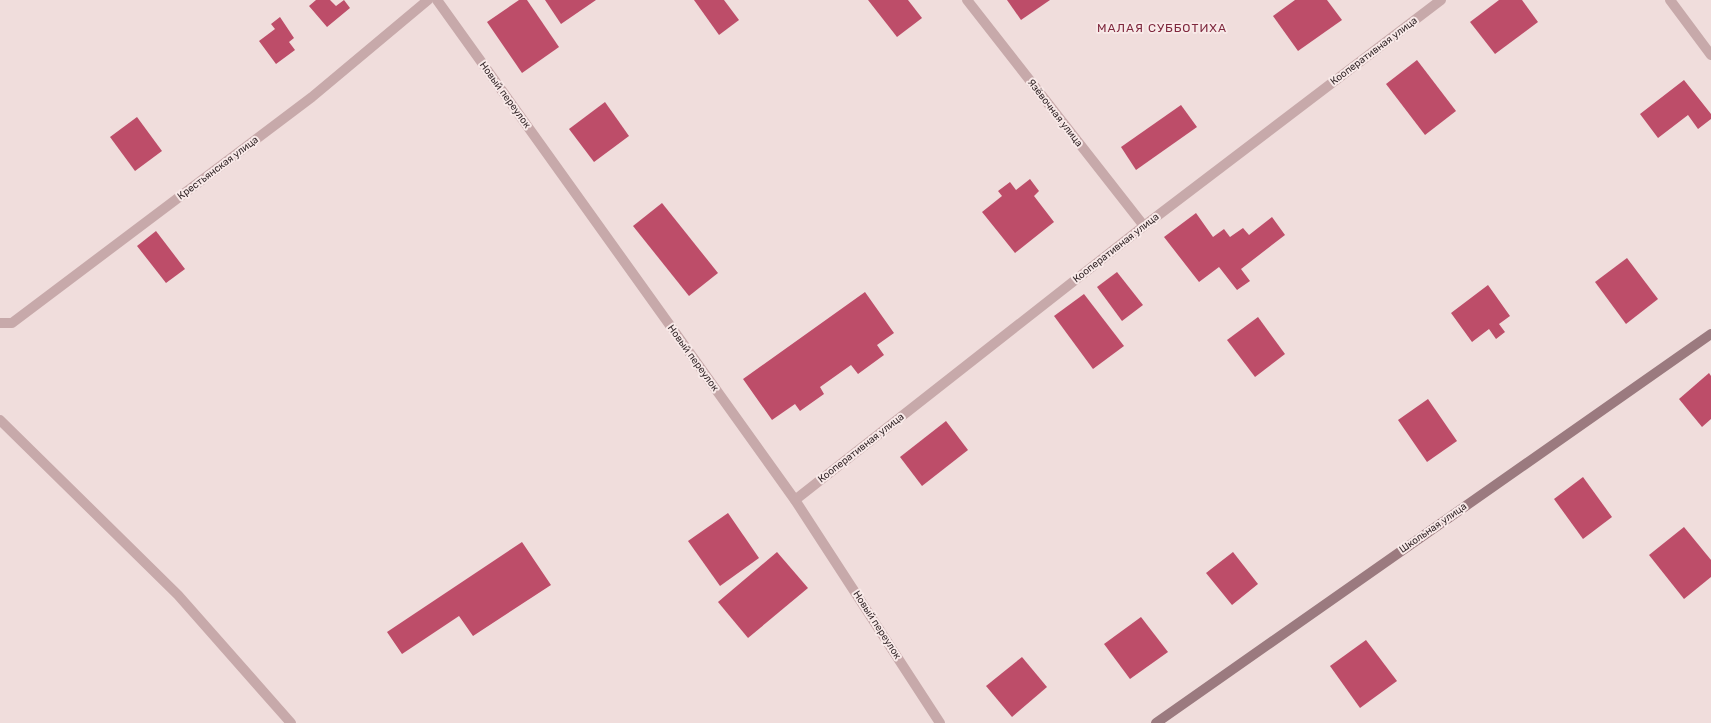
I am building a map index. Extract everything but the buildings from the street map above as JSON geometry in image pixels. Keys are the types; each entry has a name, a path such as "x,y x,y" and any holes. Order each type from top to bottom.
{"street":[{"name":"Крестьянская улица","path":"0,323 12,323 306,102 428,0"},
{"name":"Новый переулок","path":"437,0 795,500 940,723"},
{"name":"Язёвочная улица","path":"967,0 1144,226"},
{"name":"Кооперативная улица","path":"795,500 1144,226 1441,0"},
{"path":"1670,0 1711,55"},
{"name":"Школьная улица","path":"1156,723 1711,334"},
{"path":"0,420 178,595 291,723"}],"district":[{"name":"МАЛАЯ СУББОТИХА","path":"1162,28"}]}
